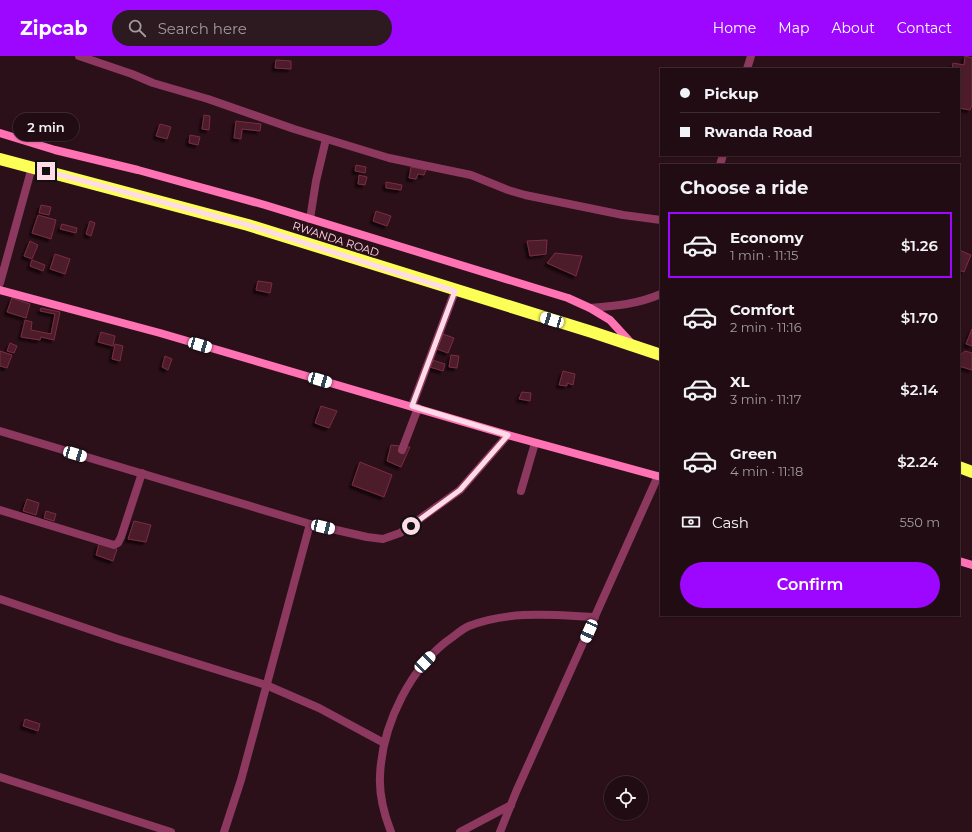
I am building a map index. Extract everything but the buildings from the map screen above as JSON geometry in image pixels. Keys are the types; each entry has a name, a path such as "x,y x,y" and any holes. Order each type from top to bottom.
{"highway":[{"name":"RWANDA ROAD","path":"0,159 248,225 660,355"},
{"path":"960,467 972,472"}],"street":[{"path":"78,56 132,74 153,83 208,99 326,139 389,158 471,175 508,190 525,194 623,215 660,220"},
{"path":"747,68 751,56"},
{"path":"0,133 55,150 138,170 310,218 534,287 590,308 610,320 633,345"},
{"path":"310,218 316,181 326,139"},
{"path":"0,283 32,167"},
{"path":"0,290 160,333 535,443 660,477 595,617 500,832"},
{"path":"402,450 415,407 455,291"},
{"path":"590,308 628,305 646,301 660,294"},
{"path":"0,431 310,524 367,537 383,539 400,534 460,490 508,435"},
{"path":"521,491 535,443"},
{"path":"0,510 114,545 118,543 121,537 142,473"},
{"path":"224,832 241,780 310,524"},
{"path":"960,561 972,565"},
{"path":"0,599 118,639 266,685 319,708 384,744"},
{"path":"391,832 381,796 380,776 384,744 394,716 409,686 425,662 444,643 468,626 498,617 526,614 595,617"},
{"path":"0,777 171,832"},
{"path":"460,832 511,805"}],"route":[{"path":"46,171 137,194 248,225 455,291 412,406 508,435 460,490 411,526"}]}
